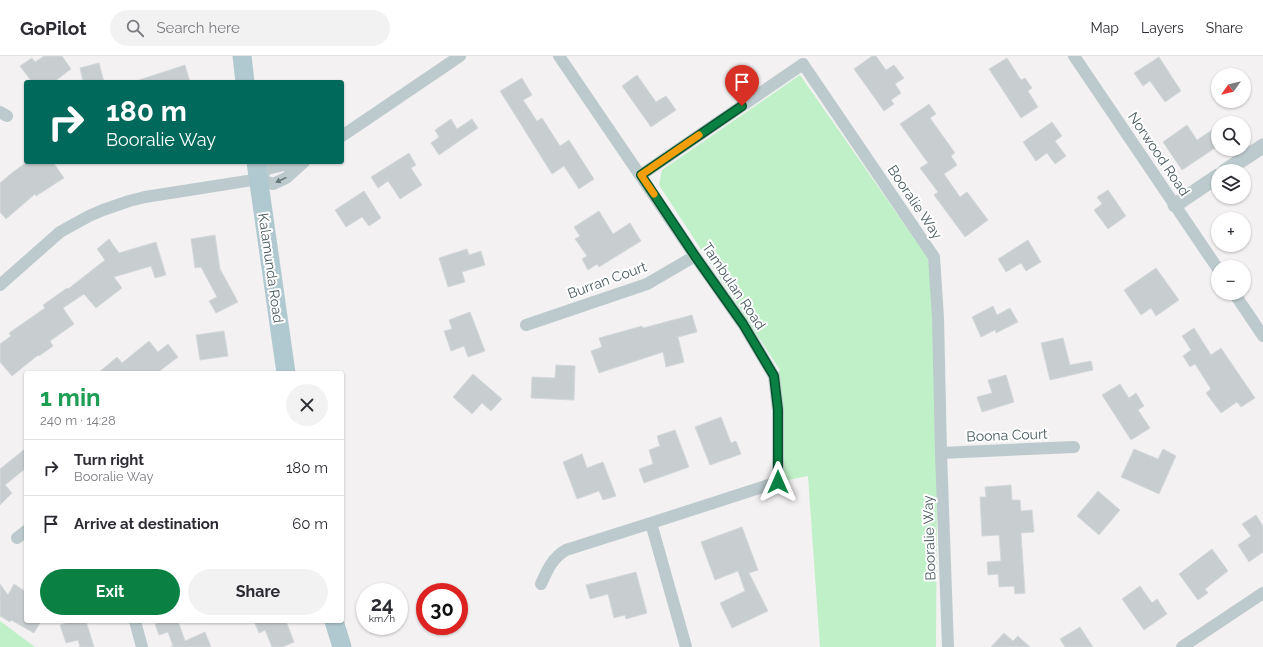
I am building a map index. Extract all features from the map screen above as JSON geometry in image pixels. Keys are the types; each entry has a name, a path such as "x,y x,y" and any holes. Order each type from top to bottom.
{"main road":[{"path":"242,56 246,80"},
{"name":"Kalamunda Road","path":"258,171 286,371"},
{"path":"335,623 342,647"}],"street":[{"path":"344,135 460,56"},
{"name":"Tambulan Road","path":"540,584 553,560 566,550 778,482 778,410 774,376 743,324 559,56"},
{"name":"Norwood Road","path":"1074,56 1212,260"},
{"name":"Booralie Way","path":"641,175 803,64 934,257 938,318 948,647"},
{"path":"1236,164 1263,146"},
{"path":"0,285 60,232 103,210 129,200 288,164 302,164"},
{"path":"1175,205 1211,181"},
{"name":"Burran Court","path":"526,325 647,284 695,256"},
{"path":"1239,300 1263,336"},
{"name":"Boona Court","path":"941,453 1074,447"},
{"path":"651,523 686,647"},
{"path":"1182,647 1263,593"},
{"path":"136,623 142,647"}],"green space":[{"path":"800,75 928,258 938,318 936,647 820,647 808,476 778,482 774,376 780,370 659,185 662,170"},
{"path":"0,621 35,647 0,647"}],"building":[{"path":"44,56 62,56 71,69 57,80 30,80 20,66 32,58 35,62"},
{"path":"872,56 876,56 886,70 894,65 904,78 895,84 901,93 891,100 894,104 884,111 854,69"},
{"path":"1159,57 1181,91 1165,102 1150,81 1143,86 1134,73"},
{"path":"1007,58 1021,80 1025,78 1032,88 1028,91 1038,107 1021,118 989,69"},
{"path":"99,63 103,80 83,80 80,68"},
{"path":"185,65 189,80 139,80"},
{"path":"637,75 656,102 666,96 676,110 651,127 622,86"},
{"path":"522,78 532,95 523,100 537,121 542,118 560,146 569,140 594,179 579,189 564,166 552,174 500,91"},
{"path":"929,104 936,114 930,118 955,153 951,156 957,165 944,174 960,197 967,192 988,220 965,237 934,195 938,192 920,168 928,163 900,124"},
{"path":"451,119 457,129 472,119 478,128 439,155 431,143 439,137 435,130"},
{"path":"1052,122 1062,136 1055,141 1066,156 1055,164 1047,153 1036,161 1023,142"},
{"path":"1187,125 1197,140 1211,131 1211,151 1182,170 1163,142"},
{"path":"409,153 416,165 411,168 422,185 400,199 388,181 378,188 371,177"},
{"path":"24,164 54,164 64,178 36,196 35,194 6,219 0,212 0,183"},
{"path":"1108,190 1126,216 1108,229 1094,210 1102,204 1097,197"},
{"path":"364,191 381,218 369,226 362,217 346,227 335,210"},
{"path":"599,211 613,234 630,223 641,241 599,267 597,264 588,270 582,259 587,256 575,239 580,236 574,227"},
{"path":"215,235 220,269 238,302 216,313 209,301 217,297 201,267 195,268 191,239"},
{"path":"109,239 119,253 156,242 166,275 155,278 151,266 114,277 122,288 96,308 84,294 63,308 74,324 50,341 53,346 39,356 38,355 12,376 0,362 0,344 11,336 9,333 45,308 43,305 67,288 68,289 105,260 97,249"},
{"path":"1028,240 1041,262 1026,271 1021,263 1006,272 998,259"},
{"path":"467,249 469,255 481,251 485,265 462,272 465,282 448,287 439,258"},
{"path":"1156,268 1179,300 1156,316 1151,308 1141,315 1124,290"},
{"path":"993,306 997,315 1010,308 1018,322 996,333 995,330 981,337 972,317"},
{"path":"470,312 485,351 468,357 464,346 451,351 444,331 452,329 449,320"},
{"path":"692,315 697,332 678,337 684,362 666,367 663,352 599,373 591,351 602,347 599,338 642,326 643,328"},
{"path":"1194,328 1211,355 1221,348 1255,398 1241,407 1237,402 1221,413 1206,393 1211,389 1195,364 1190,367 1183,356 1191,350 1182,336"},
{"path":"224,331 228,356 200,360 196,335"},
{"path":"1063,338 1070,365 1091,361 1093,370 1050,380 1041,343"},
{"path":"149,341 158,352 168,344 178,357 160,371 100,371 117,357 122,363"},
{"path":"556,365 575,366 574,400 531,398 532,377 555,378"},
{"path":"473,374 502,399 491,411 482,403 472,414 453,397"},
{"path":"1006,375 1014,402 982,412 977,397 992,393 988,380"},
{"path":"1120,384 1129,398 1136,393 1144,406 1138,410 1150,428 1131,440 1102,395"},
{"path":"721,417 731,443 736,441 741,454 710,465 695,427"},
{"path":"675,430 689,467 644,483 639,469 653,464 649,450 660,446 657,436"},
{"path":"1134,449 1158,459 1163,449 1176,456 1159,494 1121,477"},
{"path":"24,450 24,470 5,485 12,493 0,505 0,469"},
{"path":"582,454 587,468 603,462 616,496 603,500 599,491 577,499 563,462"},
{"path":"1011,485 1012,500 1020,500 1021,511 1032,510 1034,532 1021,533 1025,593 1015,594 1014,586 999,587 998,574 988,575 987,562 1001,561 999,535 982,536 980,497 986,497 985,487"},
{"path":"1098,491 1120,510 1099,535 1077,516"},
{"path":"1256,515 1263,526 1263,552 1249,562 1238,545 1251,536 1242,524"},
{"path":"742,527 758,570 749,573 768,611 732,628 720,603 745,591 738,571 715,580 701,542"},
{"path":"1212,549 1228,571 1205,589 1208,593 1198,600 1179,574"},
{"path":"636,572 647,613 626,619 625,615 614,618 608,594 590,599 586,585"},
{"path":"0,584 8,595 14,584 24,591 24,623 40,623 34,633 11,620 10,622 0,616"},
{"path":"1140,586 1152,603 1157,599 1167,614 1144,630 1122,599"},
{"path":"66,623 87,623 94,647 80,647 78,640 66,643 60,625"},
{"path":"179,623 185,641 205,632 211,647 170,647 173,646 168,632 159,635 155,624"},
{"path":"255,623 287,623 294,642 283,647 272,647 265,630 259,633"},
{"path":"1080,627 1093,647 1065,647 1060,639"},
{"path":"1004,633 1013,641 1018,636 1030,647 991,647"}],"slow traffic":[{"path":"654,194 641,175 699,135"}],"route":[{"path":"742,106 641,175 743,324 774,376 778,410 778,482"}]}
